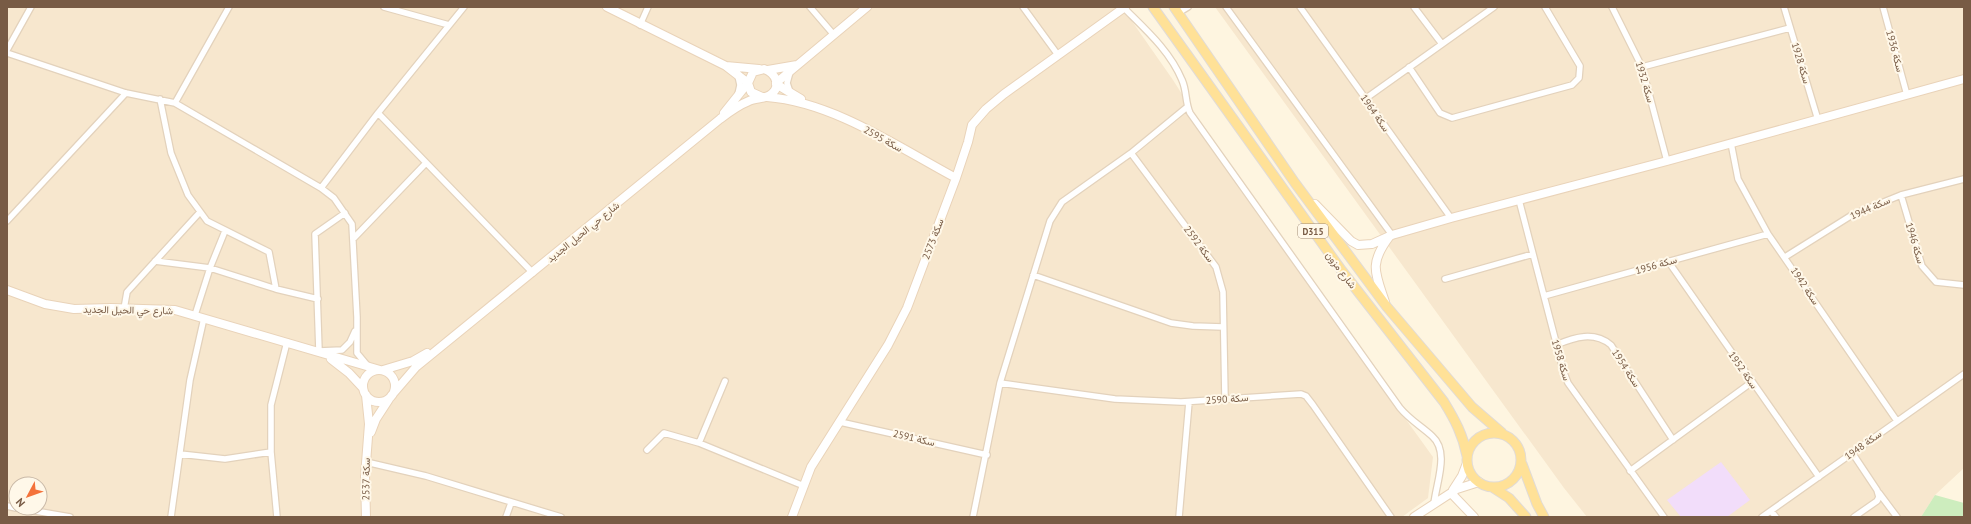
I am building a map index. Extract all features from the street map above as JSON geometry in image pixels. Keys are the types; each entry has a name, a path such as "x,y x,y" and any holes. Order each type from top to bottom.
{"main road":[{"name":"شارع مزون","path":"1153,7 1342,271 1444,402 1464,439 1467,460"},
{"name":"شارع مزون","path":"1176,10 1295,183 1387,307 1472,407 1502,433"},
{"path":"1467,460 1470,447 1475,439 1488,433 1502,433"},
{"name":"D315","path":"1502,433 1509,436 1518,445 1522,456 1522,464 1537,504 1544,517"},
{"name":"D315","path":"1467,460 1473,477 1479,482"},
{"path":"1492,487 1500,487 1511,481 1519,472 1522,464"},
{"path":"1479,482 1492,487 1509,498 1526,517"}],"street":[{"path":"7,50 30,7"},
{"path":"175,103 229,7"},
{"path":"384,7 449,25"},
{"path":"321,188 378,113 464,7"},
{"path":"607,7 640,25 726,66 748,83 754,95 764,97 773,92 776,84 775,77 768,70"},
{"path":"640,25 648,7"},
{"path":"810,7 834,35"},
{"path":"776,84 867,7"},
{"path":"1023,7 1058,56"},
{"path":"1124,7 1170,57 1183,82 1187,107 1400,408 1412,421 1434,438 1440,446 1442,456 1441,466 1434,504"},
{"name":"سكة 2573","path":"792,517 811,467 888,345 907,308 956,178 972,125 986,109 1124,7"},
{"path":"1149,7 1163,22"},
{"path":"1176,10 1188,7"},
{"path":"1226,7 1391,236"},
{"name":"سكة 1964","path":"1300,7 1451,218"},
{"path":"1414,7 1442,44"},
{"path":"1365,99 1494,7"},
{"path":"1409,67 1440,113 1452,118 1572,85 1579,78 1580,66 1545,7"},
{"name":"سكة 1932","path":"1612,7 1642,67 1667,161"},
{"name":"سكة 1928","path":"1784,7 1818,120"},
{"name":"سكة 1936","path":"1883,7 1907,95"},
{"path":"1642,67 1790,28"},
{"path":"7,54 126,93 175,103 321,188 334,198 352,224 354,238 357,353 360,359 370,368"},
{"path":"726,66 768,70 789,68 801,63"},
{"path":"748,83 750,75 760,69"},
{"path":"790,72 787,85 790,92"},
{"path":"737,96 740,85 738,75"},
{"path":"1295,183 1351,241 1358,245 1366,245 1451,218 1667,161 1964,79"},
{"name":"شارع حي الحيل الجديد","path":"720,119 748,83"},
{"name":"سكة 2595","path":"776,84 808,104"},
{"path":"7,221 126,93"},
{"name":"سكة 2595","path":"764,97 790,99 808,104 858,125 956,178"},
{"name":"شارع حي الحيل الجديد","path":"445,343 533,273 720,119 746,102 764,97"},
{"path":"160,99 165,128 179,175 188,196 207,221 269,252 276,289"},
{"path":"973,517 987,455 1000,383 1050,221 1062,202 1131,154 1187,107"},
{"path":"378,113 425,164 533,273"},
{"name":"سكة 1942","path":"1731,143 1738,179 1768,234 1896,421"},
{"name":"سكة 2592","path":"1131,154 1216,267 1223,292 1225,399"},
{"path":"354,238 425,164"},
{"name":"سكة 1944","path":"1785,257 1852,215 1901,195 1964,179"},
{"name":"سكة 1946","path":"1901,195 1922,266 1936,282 1964,285"},
{"name":"سكة 1958","path":"1519,200 1556,345 1568,383 1664,517"},
{"path":"124,309 127,292 200,212"},
{"path":"319,350 315,234 345,213"},
{"path":"194,315 210,268 225,231"},
{"name":"سكة 1956","path":"1544,296 1768,234"},
{"path":"1387,307 1375,272 1379,250 1391,236"},
{"path":"1445,279 1533,254"},
{"path":"156,261 210,268 276,289 318,299"},
{"name":"سكة 1952","path":"1668,261 1819,477"},
{"path":"1033,276 1171,322 1193,326 1223,327"},
{"name":"شارع حي الحيل الجديد","path":"7,290 45,304 67,308 175,310 319,350 370,368 382,370"},
{"path":"319,350 338,351 346,346 354,335 357,317"},
{"path":"171,517 190,380 204,318"},
{"name":"سكة 1954","path":"1556,345 1587,336 1606,340 1611,344 1673,440"},
{"path":"277,517 271,452 271,405 287,342"},
{"path":"368,440 365,379 368,375 371,372 413,361 445,343"},
{"path":"368,440 376,419 391,396 416,367 445,343"},
{"path":"319,350 342,367 365,392 378,401 391,396"},
{"path":"382,370 390,375 394,383 391,396"},
{"name":"سكة 1948","path":"1762,517 1964,374"},
{"path":"699,443 725,381"},
{"path":"1630,471 1752,382"},
{"name":"سكة 2590","path":"1000,383 1115,399 1189,402 1295,394 1306,396 1392,517"},
{"path":"1179,517 1189,402"},
{"name":"سكة 2591","path":"840,422 987,455"},
{"path":"647,450 664,433 699,443 804,486"},
{"name":"سكة 2537","path":"366,517 366,462 368,440"},
{"path":"180,454 225,459 271,452"},
{"path":"1853,454 1897,517"},
{"path":"1451,492 1459,482 1467,460"},
{"path":"366,462 426,476 561,517"},
{"path":"1414,517 1451,492 1464,486 1479,482"},
{"path":"1451,492 1474,517"},
{"path":"1854,517 1877,501 1879,493"},
{"path":"506,517 511,503"},
{"path":"1771,511 1776,517"},
{"path":"48,513 70,517"}],"shaded area":[{"path":"7,7 1122,7 1173,80 1262,220 1433,457 1428,498 1402,517 7,517"},
{"path":"1215,7 1964,7 1964,468 1935,495 1921,517 1587,517 1564,488"},
{"path":"1721,462 1750,500 1727,517 1681,517 1667,500"}],"green space":[{"path":"1935,495 1964,503 1964,517 1921,517"}]}
